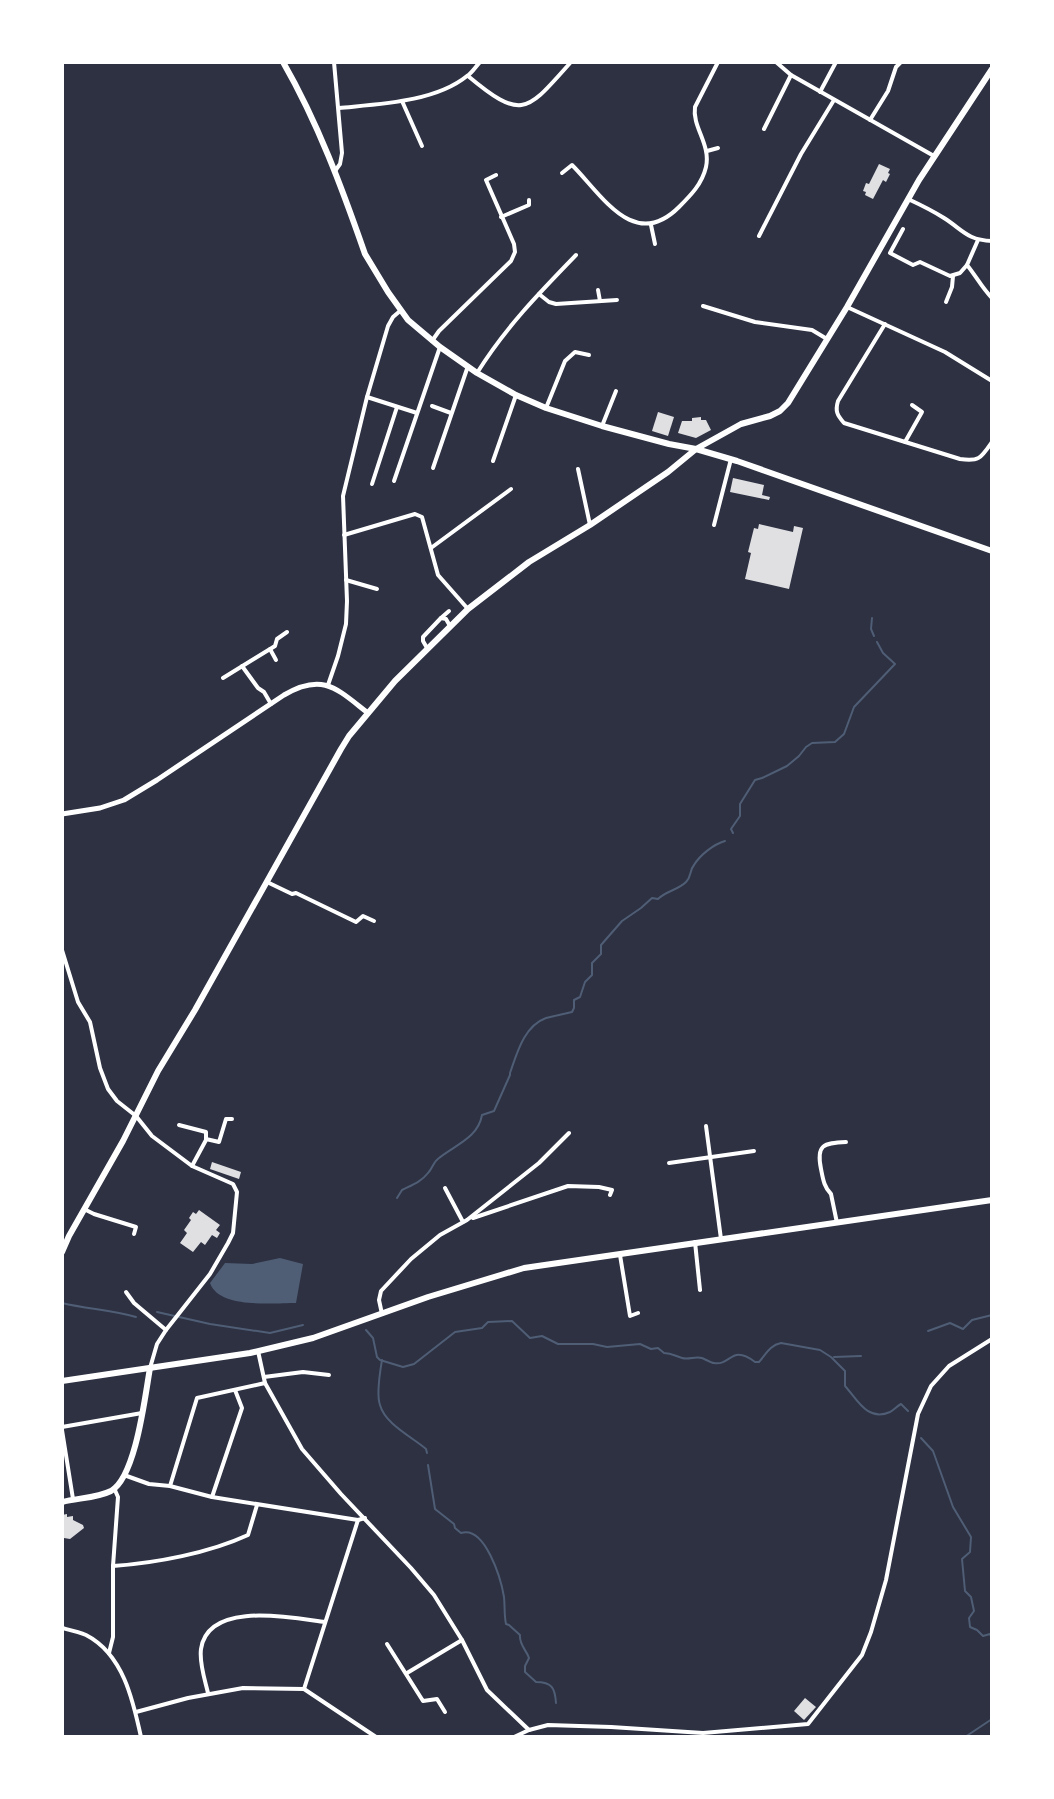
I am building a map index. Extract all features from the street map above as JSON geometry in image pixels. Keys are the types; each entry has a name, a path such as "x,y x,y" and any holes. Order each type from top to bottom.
{"main road":[{"path":"283,62 335,171 365,254 400,311 432,341 477,373 546,408 602,426 731,459 992,551"},
{"path":"62,1252 158,1071 341,749 368,713 395,681 468,609 529,562 590,525 696,449 741,424 780,411 788,403 934,156 992,69"},
{"path":"62,814 100,808 124,800 300,686 311,683 328,685 368,713"},
{"path":"62,1381 258,1351 313,1338 428,1297 524,1268 992,1200"},
{"path":"62,1502 105,1493 114,1488 124,1475 135,1449 150,1368"}],"street":[{"path":"334,62 342,153 335,171"},
{"path":"339,108 402,101 440,91 468,76 480,62"},
{"path":"468,76 506,104 521,106 537,99 571,62"},
{"path":"562,173 572,165 613,210 636,223 651,225 673,214 698,187 706,167 707,151 694,114 718,62"},
{"path":"776,62 791,75 934,156"},
{"path":"820,92 836,62"},
{"path":"870,120 901,62"},
{"path":"764,129 791,75"},
{"path":"759,236 801,154 834,100"},
{"path":"402,101 422,146"},
{"path":"707,151 718,148"},
{"path":"432,341 511,261 515,252 486,180 496,175"},
{"path":"908,199 978,240 992,241"},
{"path":"501,217 530,204"},
{"path":"651,225 655,244"},
{"path":"903,229 890,253 913,265 920,262 950,276 960,273 967,265 978,240"},
{"path":"477,373 503,333 576,255"},
{"path":"967,265 992,298"},
{"path":"946,302 953,276"},
{"path":"598,290 600,301"},
{"path":"539,294 556,304 617,300"},
{"path":"703,306 755,322 812,330 828,339"},
{"path":"847,307 945,352 992,381"},
{"path":"328,685 346,624 343,496 388,326 400,311"},
{"path":"885,324 838,401 837,415 844,423 974,461 992,442"},
{"path":"394,481 440,347"},
{"path":"546,408 565,361 575,352 589,355"},
{"path":"433,468 432,460 468,366"},
{"path":"602,426 616,391"},
{"path":"493,461 516,395"},
{"path":"367,397 417,413"},
{"path":"905,442 922,412 912,405"},
{"path":"432,406 451,413"},
{"path":"372,484 397,407"},
{"path":"714,525 731,459"},
{"path":"578,469 590,525"},
{"path":"431,548 511,489"},
{"path":"344,535 415,514 422,517 438,575 468,609"},
{"path":"346,580 377,589"},
{"path":"427,648 423,637 449,611"},
{"path":"441,618 446,619 450,626"},
{"path":"223,678 275,646 277,639 287,632"},
{"path":"270,649 276,660"},
{"path":"242,666 271,704"},
{"path":"267,882 356,922 363,916 374,921"},
{"path":"62,950 78,1002 90,1022 108,1089 152,1136 192,1166 233,1184 237,1192 233,1233 222,1256 166,1330 157,1344 150,1368"},
{"path":"206,1139 219,1142 226,1119 232,1119"},
{"path":"179,1125 206,1132 206,1139 192,1166"},
{"path":"706,1126 721,1239"},
{"path":"382,1314 381,1291 411,1259 539,1163 569,1133"},
{"path":"837,1224 818,1155 822,1147 830,1143 846,1142"},
{"path":"669,1163 754,1151"},
{"path":"465,1221 568,1186 612,1190"},
{"path":"445,1188 465,1221"},
{"path":"84,1209 136,1227 134,1234"},
{"path":"695,1242 700,1290"},
{"path":"619,1253 630,1316 638,1313"},
{"path":"126,1292 134,1303 166,1330"},
{"path":"514,1737 548,1725 703,1733 808,1724 862,1655 871,1632 886,1580 918,1414 931,1386 949,1366 992,1339"},
{"path":"258,1351 264,1380 302,1449 434,1595 462,1640 487,1690 529,1730"},
{"path":"170,1486 197,1398 303,1372 329,1375"},
{"path":"212,1497 242,1408 235,1390"},
{"path":"73,1499 62,1429 142,1413"},
{"path":"124,1475 149,1484 212,1497 358,1520 365,1518"},
{"path":"109,1653 113,1637 113,1566 118,1497 114,1488"},
{"path":"113,1566 144,1564 230,1543 248,1535 257,1505"},
{"path":"304,1689 358,1520"},
{"path":"208,1694 201,1647 208,1632 216,1625 244,1616 272,1615 325,1622"},
{"path":"62,1628 87,1635 109,1653 124,1676 141,1737"},
{"path":"407,1673 462,1640"},
{"path":"387,1644 423,1701 437,1699 445,1712"},
{"path":"136,1712 243,1688 304,1689 376,1737"}],"water":[{"path":"280,1258 303,1264 296,1303 235,1301 215,1291 210,1283 225,1263 252,1264"}],"building":[{"path":"879,164 890,169 890,174 886,182 883,180 873,199 863,191"},
{"path":"658,412 674,417 668,436 652,431"},
{"path":"701,417 711,430 696,438 678,433 682,421"},
{"path":"733,478 764,485 762,495 770,497 769,500 730,492"},
{"path":"759,524 793,532 794,526 803,528 789,589 745,579 754,528 758,529"},
{"path":"212,1162 241,1172 239,1179 210,1169"},
{"path":"199,1210 220,1225 216,1230 220,1233 217,1238 212,1235 205,1245 201,1242 193,1252 180,1243 187,1233 184,1230 191,1220 189,1218"},
{"path":"67,1514 84,1528 70,1539 64,1538 62,1544 62,1515"},
{"path":"805,1698 816,1707 804,1720 794,1711"}],"waterway":[{"path":"872,618 874,636"},
{"path":"733,833 731,829 740,816 740,804 755,780 787,766 812,743 835,742 844,734 854,707 895,664 877,642"},
{"path":"397,1198 402,1190 425,1176 437,1160 471,1135 482,1115 494,1111 527,1034 546,1018 572,1012 574,1000 580,997 585,982 592,975 592,963 601,954 601,945 622,921 652,898 658,899 683,885 700,857 725,841"},
{"path":"62,1303 136,1317"},
{"path":"157,1312 270,1333 303,1325"},
{"path":"928,1331 950,1323 963,1329 972,1320 992,1315"},
{"path":"366,1330 373,1338 377,1357 403,1367 414,1364 455,1332 482,1328 488,1322 512,1321 530,1338 542,1336 558,1344 607,1347 640,1344 682,1358 699,1358 714,1363 724,1362 736,1355 759,1362 771,1348 781,1343 820,1350 831,1357 845,1371 845,1386 869,1412 882,1414 901,1404 908,1411"},
{"path":"834,1357 861,1356"},
{"path":"382,1360 378,1395 383,1412 427,1453"},
{"path":"921,1438 933,1451 953,1507 971,1537 970,1552 962,1559 965,1591 971,1597 974,1611 969,1618 970,1627 983,1636 990,1634 992,1639"},
{"path":"428,1465 435,1509 461,1533 470,1533 484,1545 502,1589 506,1624 520,1635 529,1658 525,1672 536,1682 552,1687 556,1703"},
{"path":"965,1737 992,1719"}]}
